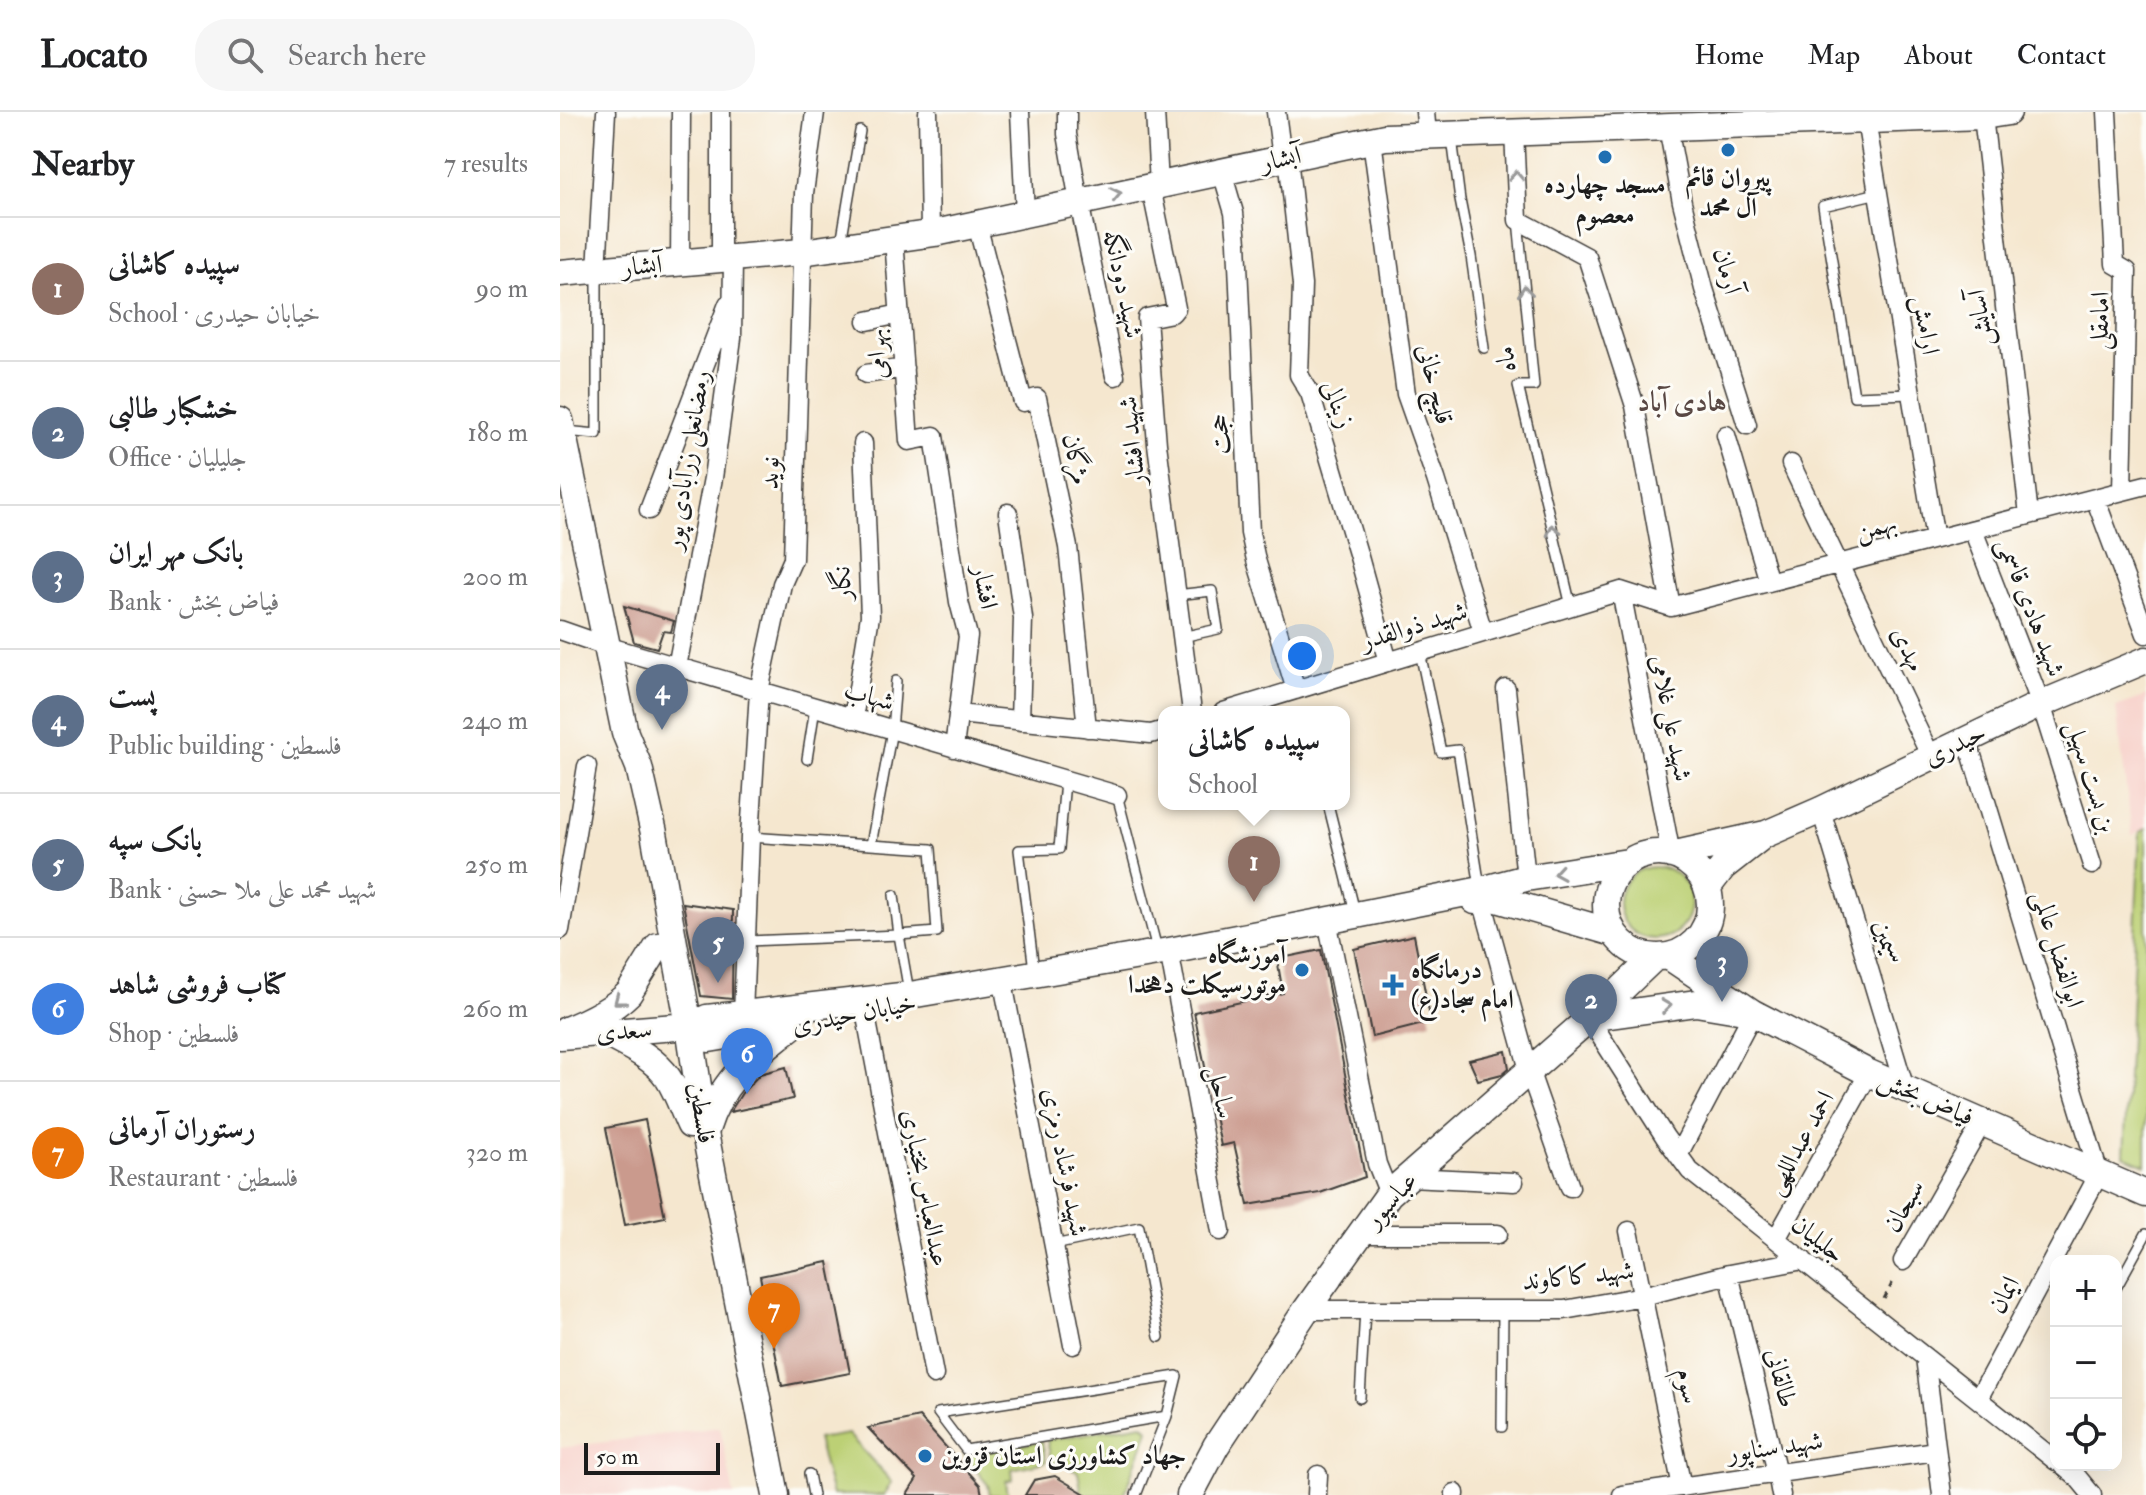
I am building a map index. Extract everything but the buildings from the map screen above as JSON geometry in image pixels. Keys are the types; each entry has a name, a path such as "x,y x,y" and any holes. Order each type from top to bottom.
{"street":[{"path":"597,270 606,112"},
{"path":"680,264 681,112"},
{"name":"رمضانعلی زرآبادی پور","path":"677,667 713,478 732,338 721,112"},
{"name":"نوید","path":"743,1015 759,691 782,584 793,559 804,193 815,112"},
{"path":"928,112 930,233"},
{"path":"1020,112 1025,214"},
{"name":"شهید دودانگه","path":"1067,112 1067,134 1079,202 1115,376"},
{"path":"1155,112 1155,186"},
{"name":"زینالی","path":"1276,112 1302,285 1299,375 1310,393 1388,662"},
{"name":"امامقلی","path":"2107,112 2115,264 2127,271 2122,491"},
{"name":"آبشار","path":"560,273 802,252 930,233 1435,127 1514,132 1547,122 1674,122 1791,117 1866,120 1914,115 1996,114"},
{"name":"آسایش","path":"1996,114 2029,515"},
{"name":"ارامش","path":"1866,120 1935,539"},
{"name":"آرمان","path":"1674,122 1682,202 1704,289 1747,425"},
{"name":"ماه","path":"1514,132 1518,220"},
{"name":"قلیچ خانی","path":"1372,140 1404,386 1483,632"},
{"name":"حجت","path":"1222,172 1234,213 1237,242 1250,533 1296,690"},
{"name":"شهید افشار","path":"1155,186 1176,308 1172,313 1147,318 1157,444 1191,706"},
{"path":"1518,220 1587,257 1635,406 1671,607 1621,591"},
{"name":"مژگان","path":"977,224 1023,402 1037,398 1068,547 1087,728"},
{"name":"بهرامی","path":"894,239 909,441 934,436"},
{"path":"649,510 732,294"},
{"path":"867,321 900,314"},
{"path":"866,374 904,368"},
{"name":"فلسطین","path":"561,425 625,733 627,771 658,946 681,1027"},
{"path":"1726,435 1769,582"},
{"name":"افشار","path":"934,436 959,602 968,636 954,748"},
{"name":"نگار","path":"853,719 870,616 863,443"},
{"name":"مهدی","path":"1791,464 1931,757"},
{"name":"بهمن","path":"1671,607 2146,485"},
{"path":"2095,498 2146,634"},
{"path":"1008,513 1023,618 1020,721"},
{"name":"شهید هادی قاسمی","path":"1973,530 2041,704"},
{"name":"شهید ذوالقدر","path":"1243,706 1621,591"},
{"name":"شهید علی غلامی","path":"1621,591 1671,855"},
{"name":"شهاب","path":"560,630 1117,795"},
{"name":"حیدری","path":"1766,834 2041,704 2146,660"},
{"path":"1506,689 1526,878"},
{"name":"بن بست سهیل","path":"2041,704 2092,865"},
{"path":"958,714 1151,734 1158,732"},
{"name":"فلسطین","path":"625,733 642,780 697,1129 763,1495"},
{"name":"ابوالفضل عالمی","path":"1967,739 2099,1174"},
{"path":"560,930 587,766"},
{"name":"سیمین","path":"1821,810 1905,1089"},
{"path":"1671,855 1766,834"},
{"path":"1707,888 1723,867 1766,834"},
{"path":"1487,894 1526,878 1628,862 1642,855 1671,855 1687,862 1699,874 1707,888 1709,902 1704,930 1682,951 1661,957 1639,954 1625,946 1614,933 1607,919 1607,895 1617,873 1628,862"},
{"path":"1487,894 1614,933"},
{"path":"1487,894 1529,1070 1570,1187"},
{"name":"خیابان حیدری","path":"681,1027 709,1039 793,1026 1164,957 1356,915 1487,894"},
{"name":"خیابان حیدری","path":"681,1027 707,1018 910,995 1034,973 1164,957 1329,930 1487,894"},
{"path":"1329,930 1377,1164 1399,1186 1514,1182"},
{"path":"1695,941 1714,986"},
{"path":"560,1034 587,1022 623,999 658,946"},
{"name":"ساحل","path":"1164,957 1221,1231"},
{"name":"فیاض بخش","path":"1661,957 1714,986 1753,1013 1869,1073 2146,1194"},
{"name":"عباسپور","path":"1190,1495 1216,1446 1306,1310 1399,1186 1661,957"},
{"name":"شهید فرشاد رمزی","path":"1004,988 1073,1345"},
{"path":"1589,1018 1696,1003 1753,1013 1678,1155"},
{"name":"عبدالعباس بختیاری","path":"865,1011 934,1375"},
{"name":"جلیلیان","path":"1589,1018 1690,1171 2050,1456"},
{"path":"604,1033 653,1061 668,1078 697,1129 733,1077 793,1026"},
{"name":"سعدی","path":"560,1034 681,1027"},
{"name":"احمد عبداللهی","path":"1776,1239 1869,1073"},
{"name":"سبحان","path":"1903,1261 1982,1123"},
{"name":"فلسطین","path":"697,1129 776,1495"},
{"name":"ایمان","path":"1978,1399 2099,1174"},
{"name":"سوم","path":"1629,1231 1682,1487"},
{"path":"1361,1234 1498,1234"},
{"name":"شهید کاکاوند","path":"1306,1310 1564,1310 1643,1296 1729,1274 1803,1260"},
{"name":"طالقانی","path":"1729,1274 1781,1495"},
{"path":"1925,1357 1942,1495"},
{"name":"شهید سناپور","path":"1622,1495 1936,1451"},
{"path":"2069,1471 2092,1495"},
{"path":"1317,1495 1318,1475"}],"lane":[{"path":"1435,127 1460,200 1484,348"},
{"path":"841,247 860,131"},
{"path":"1878,193 1823,206 1854,396 1911,394"},
{"name":"ماه","path":"1518,220 1534,386 1518,386 1571,606"},
{"path":"561,425 597,434 597,270"},
{"path":"1176,595 1212,591 1218,629 1182,637"},
{"path":"1420,652 1441,752 1458,750 1487,894"},
{"path":"871,845 892,730 896,681"},
{"path":"807,759 815,708"},
{"path":"1034,973 1019,850 1059,849 1065,781"},
{"path":"1117,795 1164,957"},
{"path":"1330,810 1356,915"},
{"path":"747,941 937,932 931,849 750,837"},
{"path":"894,895 910,995"},
{"path":"1054,1245 1139,1227 1159,1337"},
{"path":"2122,1277 2146,1234"},
{"path":"1360,1398 1365,1310"},
{"path":"1502,1427 1503,1310"},
{"path":"1136,1495 1167,1416 1177,1376 938,1413 966,1450 1167,1416"},
{"path":"809,1474 813,1495"}],"path":[{"name":"سبحان","path":"1875,1317 1903,1261"}],"shaded area":[{"path":"2146,696 2146,828 2132,835 2116,707"},
{"path":"720,1427 734,1495 560,1495 560,1448"}],"green space":[{"path":"2146,829 2146,1165 2124,1156 2140,832"},
{"path":"1655,867 1675,873 1685,883 1691,903 1685,923 1675,933 1655,939 1635,933 1625,923 1619,903 1625,883 1635,873"},
{"path":"1143,1424 1149,1430 1124,1495 1082,1495 1078,1472 1051,1461 1047,1440"},
{"path":"848,1434 892,1482 884,1495 832,1495 817,1439"},
{"path":"1042,1441 1046,1462 1012,1469 1013,1479 1006,1481 1008,1495 990,1495 988,1485 964,1455"}],"place":[{"name":"پیروان قائم آل محمد","path":"1728,150"},
{"name":"مسجد چهارده معصوم","path":"1605,157"},
{"name":"پست","path":"662,730"},
{"name":"سپیده کاشانی","path":"1254,902"},
{"name":"آموزشگاه موتورسیکلت دهخدا","path":"1302,970"},
{"name":"بانک سپه","path":"718,983"},
{"name":"درمانگاه امام سجاد(ع)","path":"1393,985"},
{"name":"بانک مهر ایران","path":"1722,1002"},
{"name":"خشکبار طالبی","path":"1591,1040"},
{"name":"کتاب فروشی شاهد","path":"747,1094"},
{"name":"رستوران آرمانی","path":"774,1349"},
{"name":"جهاد کشاورزی استان قزوین","path":"925,1456"}],"district":[{"name":"هادی آباد","path":"1682,402"}]}
